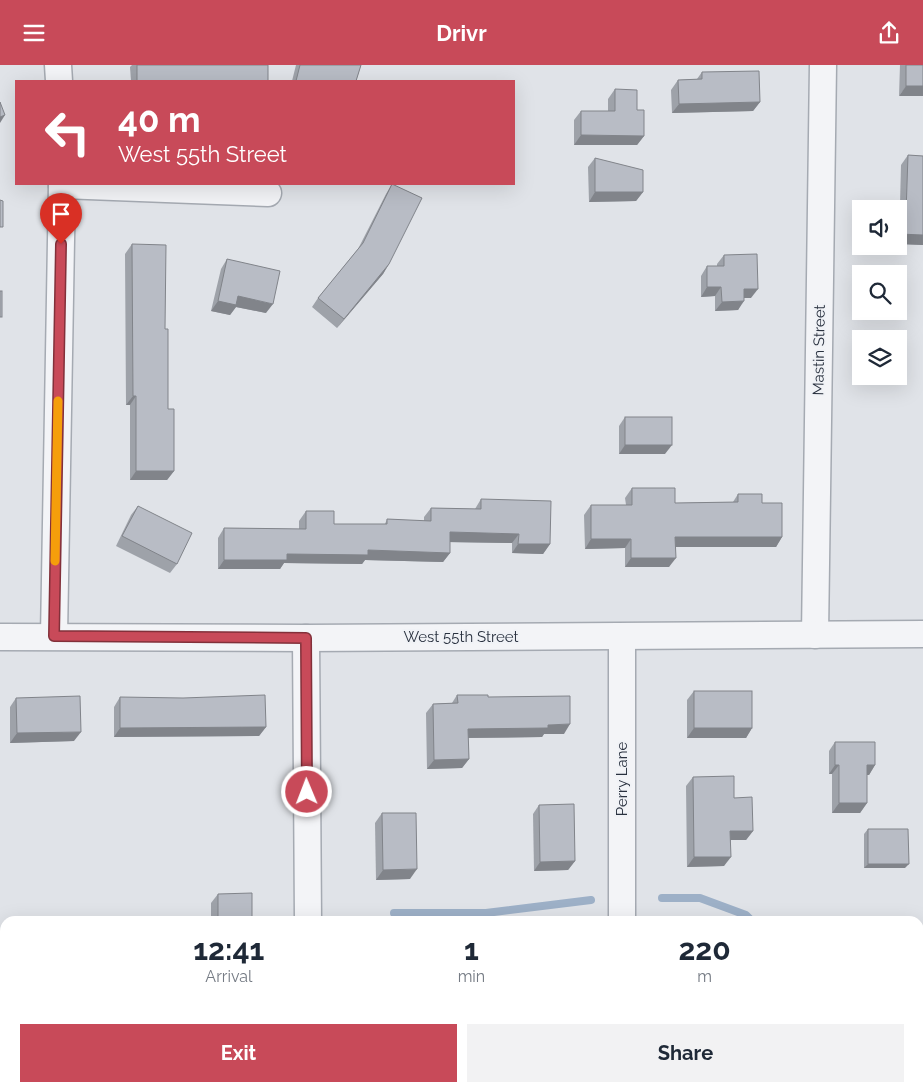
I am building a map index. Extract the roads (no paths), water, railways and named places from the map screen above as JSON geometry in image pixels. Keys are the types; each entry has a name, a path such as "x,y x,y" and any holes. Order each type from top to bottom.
{"street":[{"path":"58,65 59,80"},
{"name":"Mastin Street","path":"815,635 823,65"},
{"path":"54,636 62,185 268,193"},
{"name":"West 55th Street","path":"0,637 622,637 923,634"},
{"name":"Perry Lane","path":"622,637 622,916"},
{"path":"306,638 308,916"}],"waterway":[{"path":"662,898 700,898 747,916"},
{"path":"394,913 486,913 591,900"}]}
